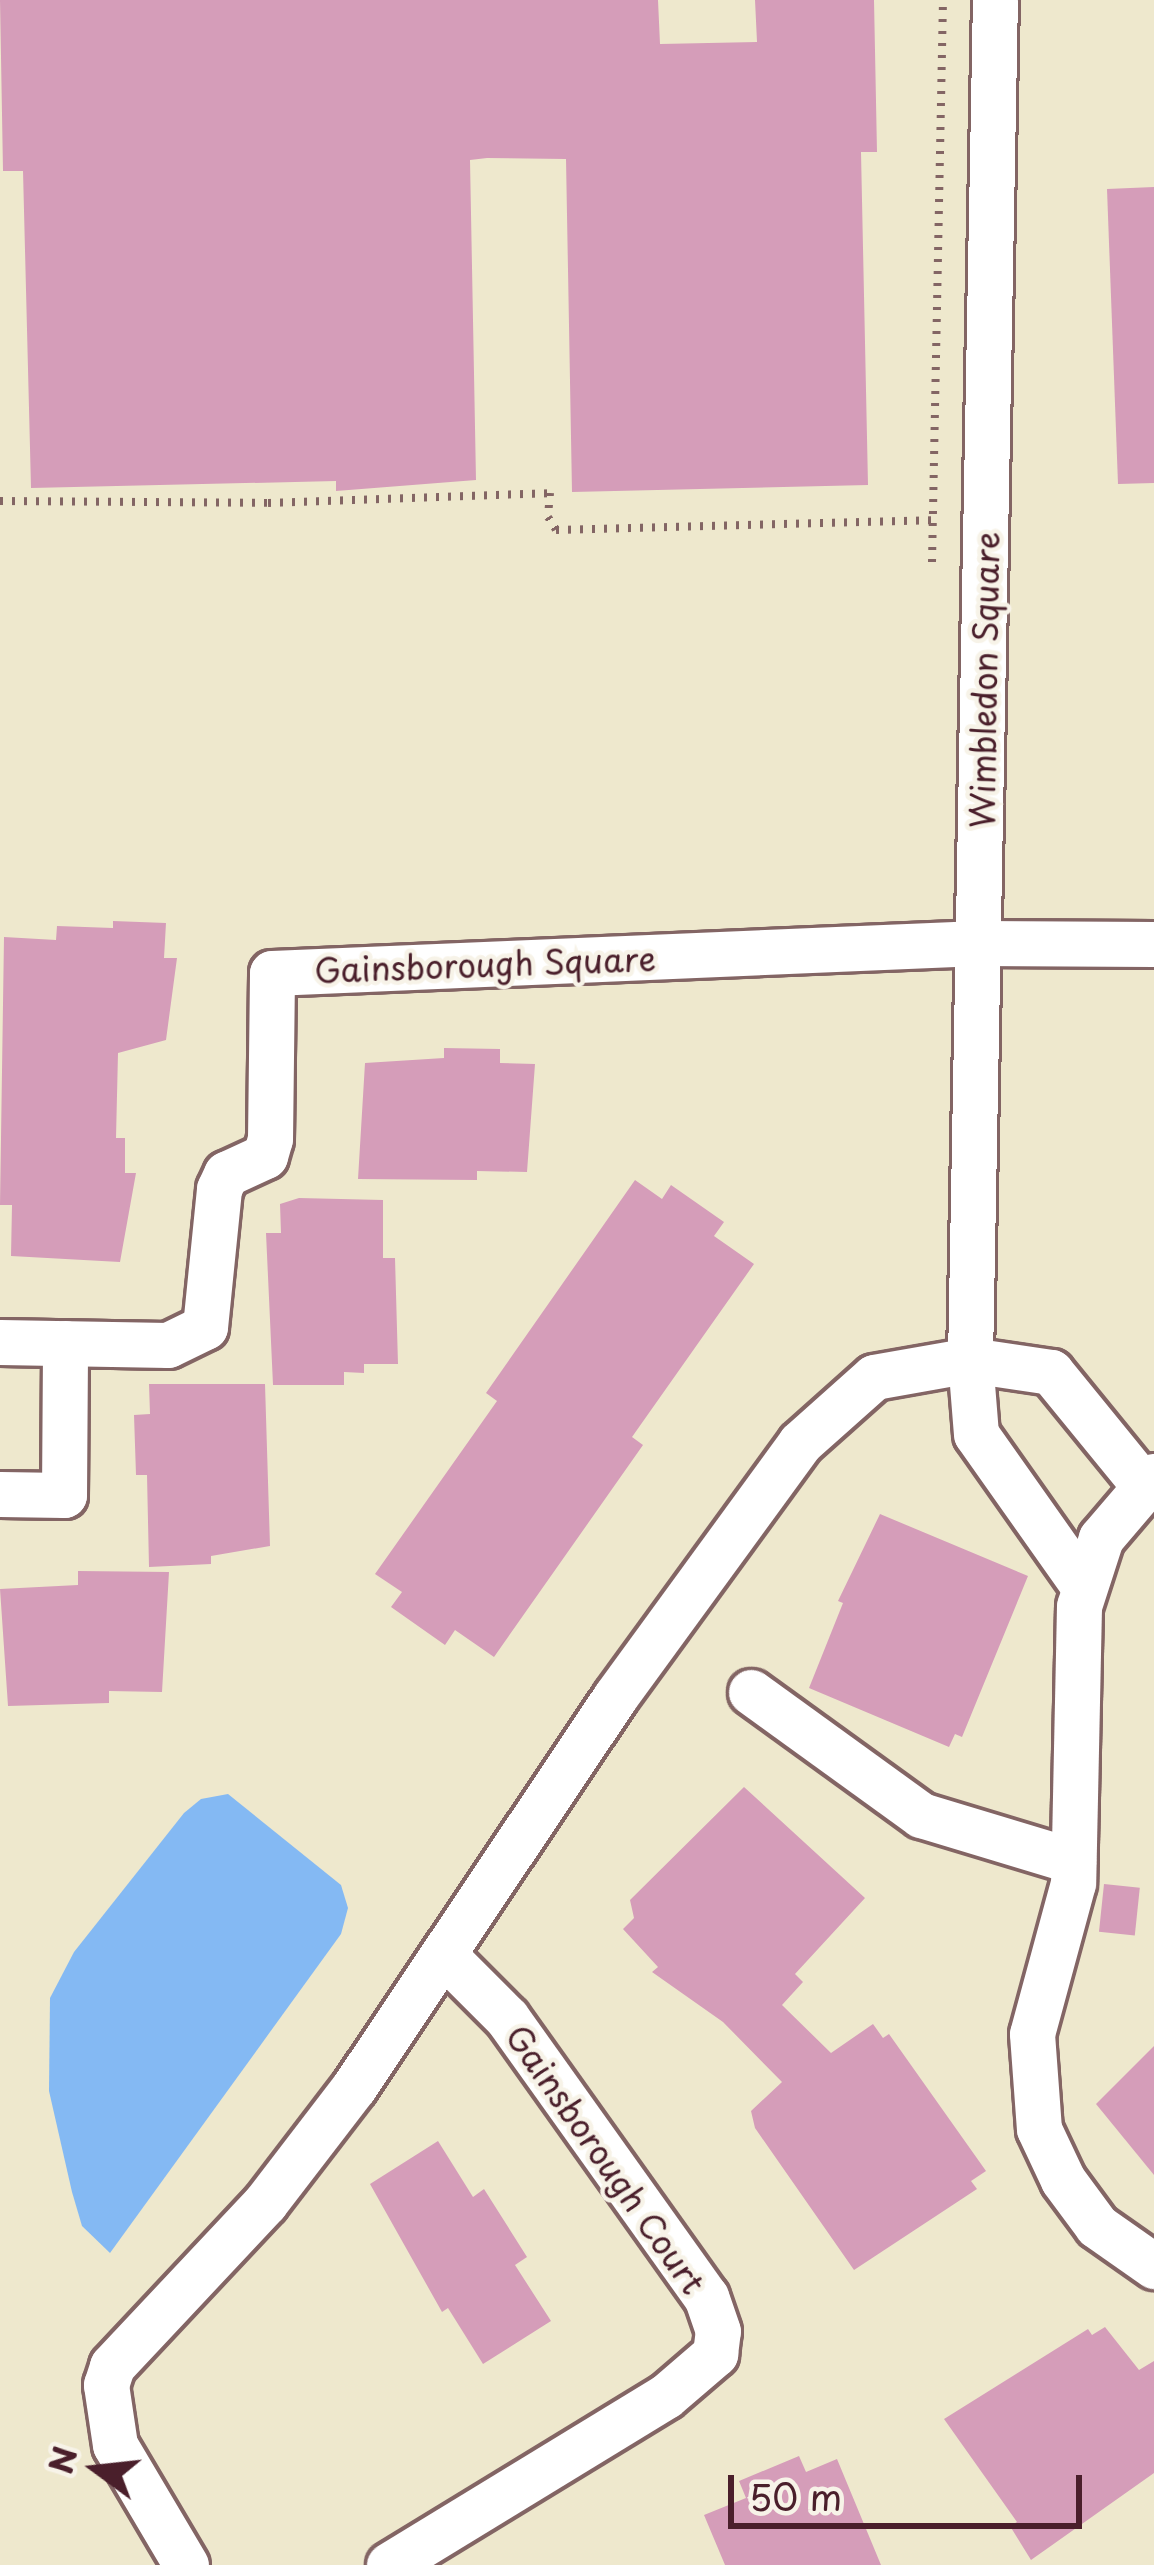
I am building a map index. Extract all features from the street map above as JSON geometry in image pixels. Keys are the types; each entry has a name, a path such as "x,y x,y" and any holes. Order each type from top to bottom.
{"street":[{"name":"Wimbledon Square","path":"995,0 970,1360 976,1434 1084,1587"},
{"name":"Gainsborough Square","path":"0,1342 168,1345 205,1328 219,1189 226,1174 265,1156 270,1139 272,973 978,943 1154,944"},
{"path":"0,1494 64,1495 65,1343"},
{"path":"186,2565 115,2445 106,2385 112,2366 265,2203 446,1957 615,1697 800,1443 874,1377 970,1360 1052,1372 1148,1480 1102,1538 1084,1587 1073,1861 1032,2034 1036,2113 1063,2180 1097,2226 1154,2266"},
{"path":"751,1692 921,1814 1073,1861"},
{"name":"Gainsborough Court","path":"389,2565 666,2396 715,2354 718,2331 706,2297 507,2018 446,1957"}],"path":[{"path":"932,562 944,0"},
{"path":"0,501 268,503 550,493 556,530 932,520"}],"water":[{"path":"228,1794 341,1885 348,1908 341,1934 110,2253 82,2226 72,2192 49,2091 50,1998 74,1952 184,1813 201,1799"}],"building":[{"path":"0,0 658,0 660,44 757,42 755,0 874,0 877,152 861,152 868,485 572,492 566,159 487,158 470,160 476,480 336,491 336,481 31,488 23,171 3,171"},
{"path":"1154,187 1154,483 1118,484 1107,189"},
{"path":"113,921 166,923 164,958 177,958 166,1040 118,1053 116,1138 125,1138 125,1173 136,1173 120,1262 11,1256 12,1205 0,1205 4,937 56,940 57,926 113,928"},
{"path":"444,1048 500,1049 500,1063 535,1064 527,1172 477,1171 477,1180 358,1179 365,1063 444,1058"},
{"path":"635,1180 662,1199 671,1185 724,1222 714,1236 754,1264 632,1437 643,1445 494,1657 455,1630 445,1645 391,1607 402,1592 375,1574 497,1401 486,1393"},
{"path":"299,1198 383,1200 383,1258 395,1258 398,1364 364,1364 364,1373 344,1372 344,1385 273,1385 266,1233 281,1233 280,1204"},
{"path":"149,1384 265,1384 270,1546 211,1556 211,1564 149,1567 147,1475 136,1475 134,1415 150,1414"},
{"path":"880,1514 1028,1576 962,1737 955,1734 949,1747 809,1688 843,1603 838,1601"},
{"path":"78,1571 169,1572 162,1692 109,1691 109,1703 8,1706 0,1589 78,1585"},
{"path":"744,1787 865,1898 795,1974 803,1982 782,2005 831,2053 873,2024 883,2038 889,2034 986,2171 971,2181 977,2189 854,2270 755,2128 751,2111 782,2082 723,2022 652,1972 658,1967 623,1929 634,1918 630,1900"},
{"path":"1104,1884 1140,1888 1135,1936 1099,1932"},
{"path":"1154,2046 1154,2175 1096,2104"},
{"path":"438,2141 473,2197 484,2189 527,2257 515,2265 551,2321 483,2364 448,2308 442,2312 370,2184"},
{"path":"1105,2327 1139,2370 1154,2361 1154,2473 1031,2560 1010,2526 1017,2522 944,2419 1088,2329 1092,2335"},
{"path":"799,2456 806,2472 837,2459 881,2565 725,2565 704,2515 746,2498 739,2481"}]}
